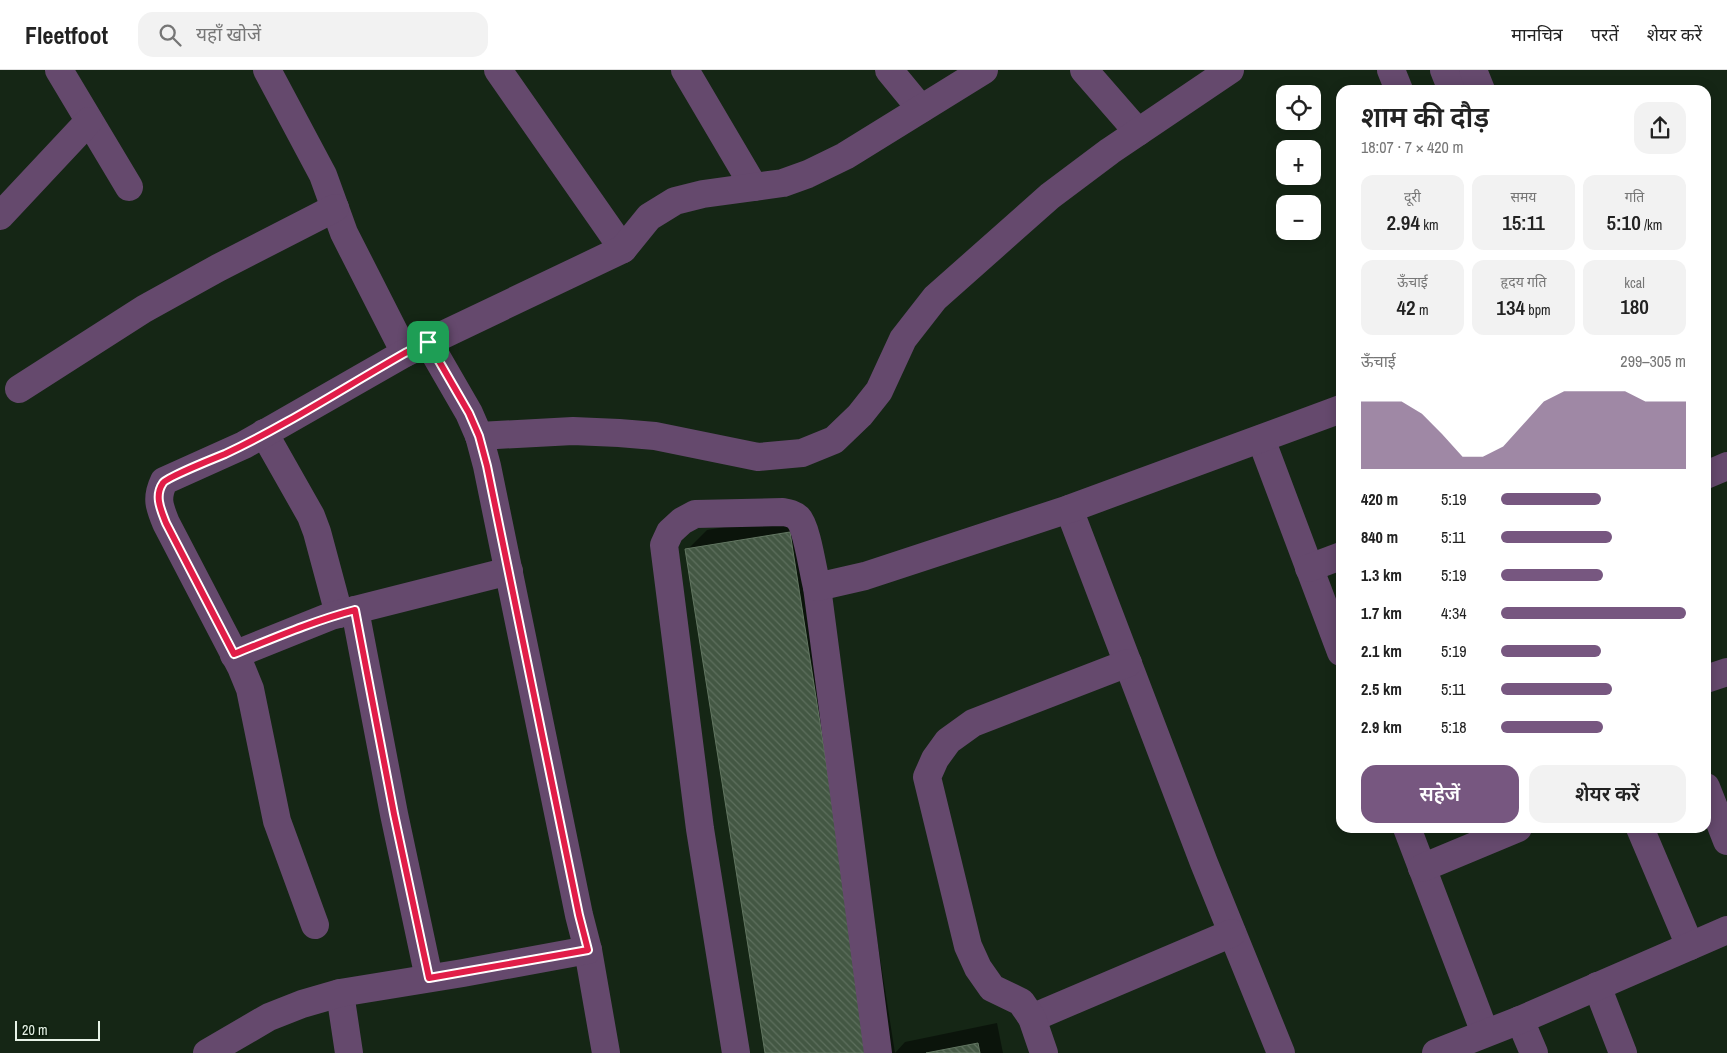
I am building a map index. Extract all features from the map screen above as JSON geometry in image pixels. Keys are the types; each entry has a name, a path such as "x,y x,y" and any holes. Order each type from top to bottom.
{"street":[{"path":"59,70 129,187"},
{"path":"267,70 323,175 344,233 416,348 469,413 479,436 509,571 577,906 588,950 606,1053"},
{"path":"498,70 623,249"},
{"path":"685,70 754,187"},
{"path":"889,70 921,109"},
{"path":"315,925 277,821 250,689 241,666 166,523 159,505 158,492 164,481 264,434 416,348 623,249 649,217 675,201 703,194 784,183 808,174 845,156 984,70"},
{"path":"1084,70 1138,132"},
{"path":"479,436 573,431 619,433 655,436 758,457 802,454 834,440 860,415 879,390 903,339 935,298 1050,196 1138,132 1230,70"},
{"path":"1391,70 1397,85"},
{"path":"1444,70 1450,85"},
{"path":"1473,70 1479,85"},
{"path":"0,216 89,121"},
{"path":"19,389 144,309 218,268 335,208"},
{"path":"817,587 865,576 1069,509 1336,411"},
{"path":"264,434 314,524 347,612 394,814 429,978"},
{"path":"1260,439 1336,638"},
{"path":"1711,473 1727,466"},
{"path":"1069,509 1200,854 1281,1053"},
{"path":"736,1053 700,829 664,545 670,532 682,521 695,514 783,512 794,515 800,520 804,529 817,587 878,1053"},
{"path":"1310,568 1336,558"},
{"path":"234,654 306,624 509,571"},
{"path":"1044,1053 1032,1018 1021,1002 992,988 978,968 968,946 927,777 935,759 948,741 973,723 1128,663"},
{"path":"1711,677 1727,672"},
{"path":"1711,800 1727,841"},
{"path":"1409,833 1485,1034"},
{"path":"1422,868 1506,833"},
{"path":"1642,833 1690,946"},
{"path":"1436,1053 1520,1020 1727,930"},
{"path":"1032,1018 1232,933"},
{"path":"207,1053 269,1017 302,1004 340,993 588,950"},
{"path":"1597,986 1623,1053"},
{"path":"340,993 349,1053"},
{"path":"1520,1020 1534,1053"}],"building":[{"path":"790,532 872,1053 765,1053 685,549"},
{"path":"978,1043 980,1053 926,1053"}],"route":[{"path":"428,342 469,413 479,436 487,466 579,915 588,950 429,978 394,814 355,610 306,624 234,654 166,523 159,505 158,492 164,481 174,475 188,471 244,445 405,353 428,342"}]}
